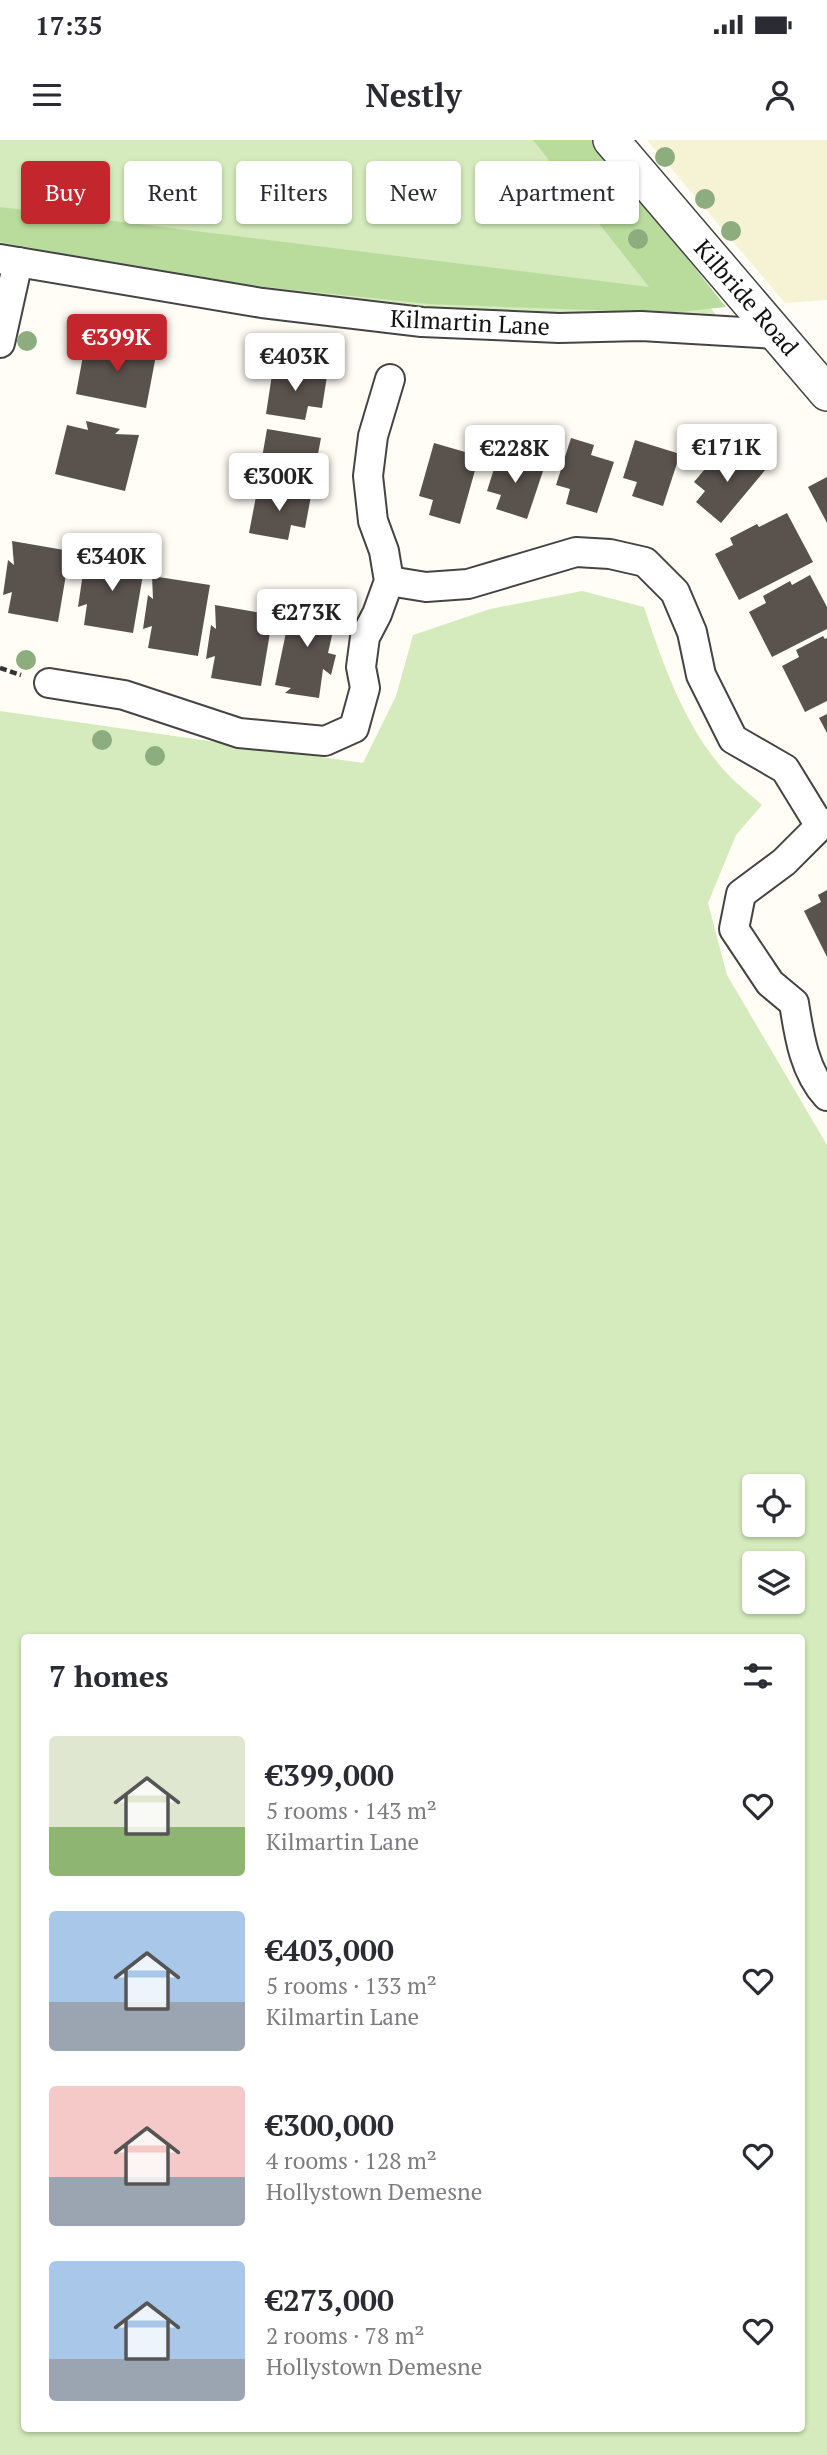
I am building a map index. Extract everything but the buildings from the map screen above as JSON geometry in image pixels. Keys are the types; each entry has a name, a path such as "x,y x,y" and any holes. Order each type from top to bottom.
{"street":[{"name":"Kilbride Road","path":"611,140 827,393"},
{"name":"Kilmartin Lane","path":"9,260 262,303 422,323 558,328 641,326 776,334"},
{"path":"0,343 9,260"},
{"path":"49,683 124,695 239,733 325,741 354,728 366,688 361,667 365,636 390,581 384,551 373,521 368,476 373,436 390,379"},
{"path":"390,581 426,586 468,584 576,552 610,554 645,562 675,592 692,632 701,675 733,739 785,769 824,825 784,862 741,894 734,929 770,983 794,1003 799,1039 816,1084 827,1096"}],"shaded area":[{"path":"647,140 827,140 827,300 785,303"}],"green space":[{"path":"0,140 572,140 589,161 475,161 475,224 639,224 639,221 722,322 432,321 0,254"},
{"path":"533,140 593,140 610,161 550,161"},
{"path":"639,198 726,307 670,313 429,304 209,281 0,242 0,207 21,210 21,224 110,224 110,221 649,287 599,224 639,224"},
{"path":"582,591 644,607 667,671 696,731 722,768 762,805 736,835 708,903 727,975 827,1145 827,2455 0,2455 0,711 363,763 396,696 413,635 490,609"}]}
